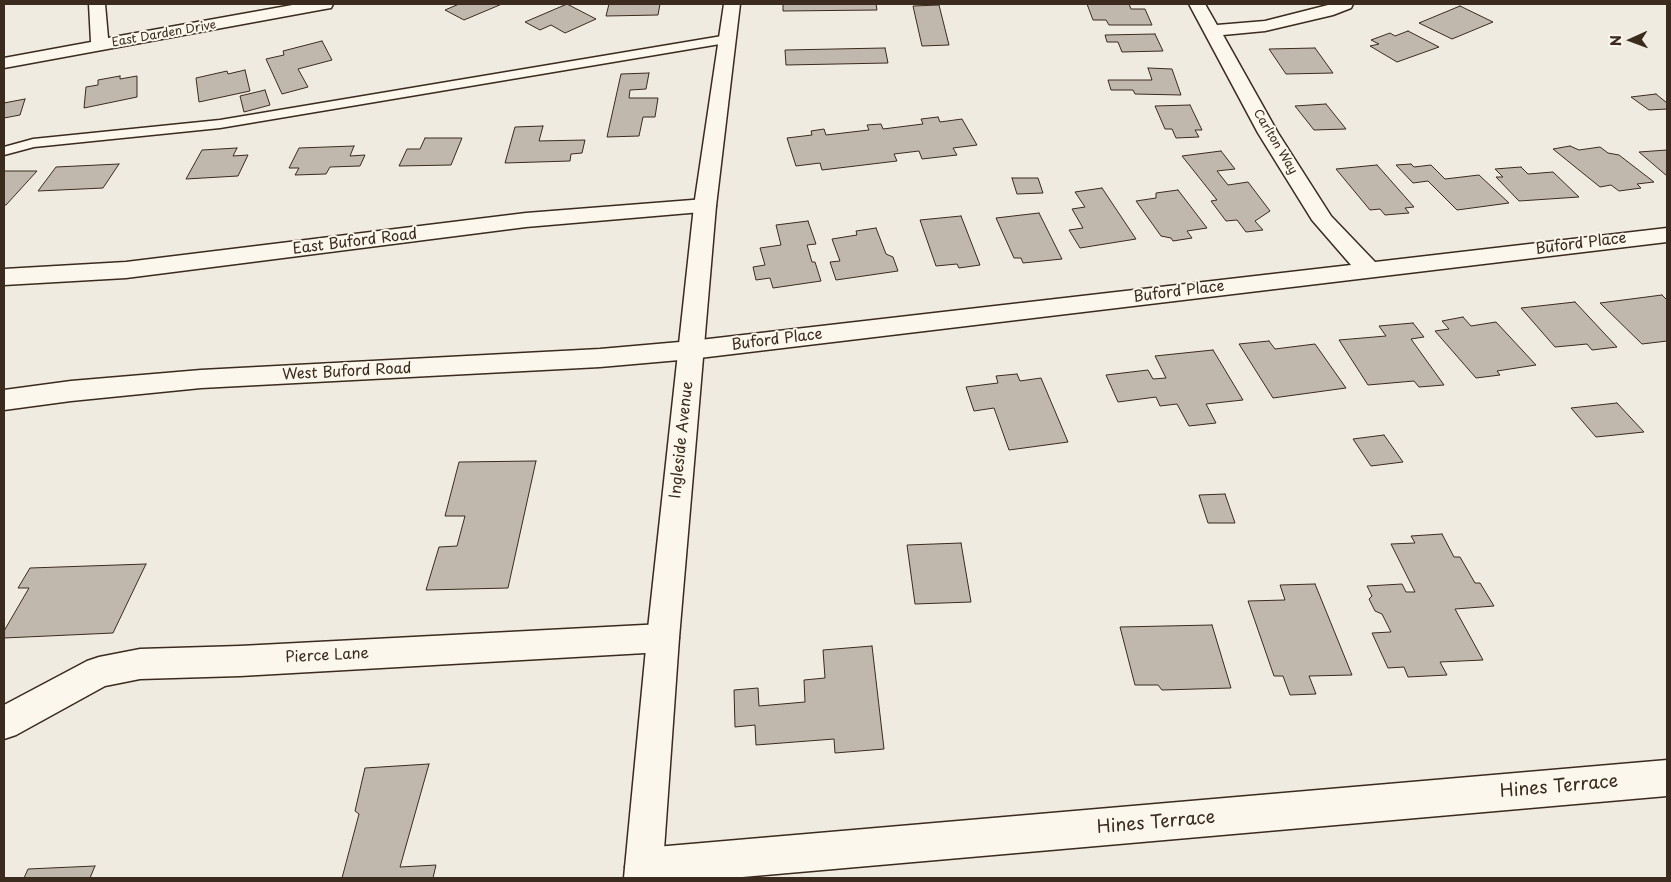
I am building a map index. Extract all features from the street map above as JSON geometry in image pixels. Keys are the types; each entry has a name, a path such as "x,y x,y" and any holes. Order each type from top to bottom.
{"street":[{"path":"97,4 100,45"},
{"name":"East Darden Drive","path":"4,63 325,4"},
{"name":"Ingleside Avenue","path":"643,873 663,638 705,206 732,4"},
{"name":"Carlton Way","path":"1198,4 1268,133 1323,220 1368,269"},
{"path":"1213,31 1265,26 1333,10 1345,4"},
{"name":"East Buford Road","path":"4,277 126,270 526,220 705,206"},
{"name":"Buford Place","path":"691,350 1667,235"},
{"name":"West Buford Road","path":"4,400 72,391 202,379 600,358 691,350"},
{"name":"Pierce Lane","path":"4,723 99,672 140,664 240,661 663,638"},
{"name":"Hines Terrace","path":"643,873 1667,778"}],"lane":[{"path":"4,151 33,143 220,124 728,39"}],"building":[{"path":"459,4 502,4 464,20 445,10"},
{"path":"567,4 596,19 565,33 551,25 540,30 525,22"},
{"path":"609,4 660,4 658,15 606,16"},
{"path":"783,4 876,4 877,10 783,11"},
{"path":"1087,4 1129,4 1131,9 1145,9 1152,25 1109,25 1106,20 1093,20"},
{"path":"939,5 949,45 922,46 913,6"},
{"path":"1460,6 1493,22 1452,39 1419,23"},
{"path":"1408,31 1439,47 1397,62 1370,46 1379,44 1371,40 1390,33 1395,36"},
{"path":"1155,34 1163,51 1122,52 1118,42 1107,42 1105,35"},
{"path":"322,41 332,60 298,69 308,87 282,94 266,59 284,55 283,51"},
{"path":"885,48 888,63 786,65 785,50"},
{"path":"1315,48 1333,73 1286,74 1269,49"},
{"path":"1148,68 1172,69 1181,95 1135,94 1133,90 1111,90 1108,80 1152,80"},
{"path":"245,70 250,91 199,102 196,78 227,71 228,74"},
{"path":"649,73 646,89 630,90 629,98 658,98 655,117 643,117 639,136 607,137 621,74"},
{"path":"120,76 120,79 137,76 137,97 84,108 86,87 98,85 98,80"},
{"path":"265,90 270,105 244,112 240,96"},
{"path":"1656,94 1667,103 1667,109 1649,110 1631,97"},
{"path":"25,99 20,115 4,118 4,103"},
{"path":"1326,104 1346,129 1314,130 1295,106"},
{"path":"1190,105 1202,130 1195,130 1199,137 1176,138 1172,129 1165,129 1155,106"},
{"path":"938,117 940,122 962,119 977,145 953,148 957,155 922,159 919,151 894,154 897,161 822,170 820,163 796,166 787,138 812,135 811,131 824,129 826,135 869,130 867,125 881,124 883,129 923,124 921,119"},
{"path":"543,126 539,141 585,140 582,153 571,154 570,161 505,163 515,127"},
{"path":"425,138 462,138 451,165 399,166 407,149 420,149"},
{"path":"354,146 350,156 365,155 360,166 330,167 326,174 295,175 299,168 289,168 299,148"},
{"path":"1570,146 1579,150 1600,147 1608,153 1619,155 1654,182 1637,184 1641,188 1619,191 1611,185 1600,187 1553,149"},
{"path":"237,148 233,156 248,155 238,176 186,179 202,150"},
{"path":"1667,150 1667,176 1639,152"},
{"path":"1221,151 1235,169 1217,171 1228,185 1248,182 1270,211 1255,221 1263,230 1246,232 1237,220 1226,221 1211,201 1217,200 1182,156"},
{"path":"119,164 103,188 38,191 56,167"},
{"path":"1411,164 1414,167 1431,165 1445,179 1479,175 1509,203 1457,210 1428,181 1413,183 1396,165"},
{"path":"1377,165 1414,207 1405,208 1409,213 1385,215 1380,209 1370,210 1336,169"},
{"path":"1521,167 1528,174 1553,172 1579,197 1519,201 1496,177 1503,177 1495,169"},
{"path":"4,171 37,171 6,205 4,205"},
{"path":"1012,178 1038,178 1043,193 1017,194"},
{"path":"1102,188 1136,239 1080,248 1069,230 1083,228 1072,209 1085,207 1075,192"},
{"path":"1178,190 1207,228 1187,231 1192,238 1173,241 1171,238 1161,236 1136,201 1156,198 1156,193"},
{"path":"1039,213 1062,259 1023,263 1021,258 1014,258 996,218"},
{"path":"961,216 980,265 959,268 957,264 936,266 920,220"},
{"path":"808,221 816,244 807,245 812,262 815,262 821,281 773,288 770,278 756,280 753,267 765,265 760,248 781,245 776,225"},
{"path":"876,228 886,254 893,257 898,271 836,280 830,262 840,261 832,239 857,235 856,231"},
{"path":"1662,295 1667,300 1667,341 1642,344 1600,303"},
{"path":"1575,302 1617,347 1592,350 1587,344 1555,347 1521,308"},
{"path":"1463,317 1471,326 1496,322 1536,365 1497,371 1500,375 1476,378 1435,331 1449,329 1442,321"},
{"path":"1413,323 1424,337 1411,339 1444,385 1419,387 1414,381 1368,385 1339,340 1386,336 1379,326"},
{"path":"1269,341 1275,349 1315,344 1346,388 1273,398 1239,344"},
{"path":"1213,350 1243,400 1206,404 1216,423 1189,426 1177,404 1160,406 1156,397 1118,402 1106,375 1148,370 1153,379 1166,378 1155,356"},
{"path":"1017,374 1020,381 1041,378 1068,442 1009,450 994,408 974,411 966,387 998,383 996,376"},
{"path":"1617,403 1644,432 1596,437 1571,408"},
{"path":"1384,435 1403,462 1371,466 1353,439"},
{"path":"536,461 508,588 426,590 439,547 457,546 465,516 445,516 459,462"},
{"path":"1225,494 1235,523 1208,523 1199,495"},
{"path":"1442,534 1454,557 1460,557 1475,583 1480,583 1494,606 1455,609 1483,660 1440,662 1447,675 1408,677 1404,667 1388,668 1372,633 1391,632 1382,614 1375,611 1369,599 1372,596 1367,586 1402,584 1406,592 1415,592 1391,544 1415,543 1411,536"},
{"path":"961,543 971,602 915,604 907,545"},
{"path":"146,564 113,633 4,638 4,631 29,588 18,588 30,568"},
{"path":"1315,584 1352,675 1309,676 1316,694 1290,695 1283,676 1274,676 1248,601 1285,600 1280,585"},
{"path":"1212,625 1231,688 1162,690 1158,685 1135,685 1120,627"},
{"path":"872,646 884,749 835,753 834,739 756,745 755,725 735,727 734,690 758,688 759,706 805,702 804,680 825,678 823,650"},
{"path":"429,764 400,867 436,865 433,878 342,878 359,814 355,811 365,768"},
{"path":"95,866 90,878 24,878 28,869"}]}
